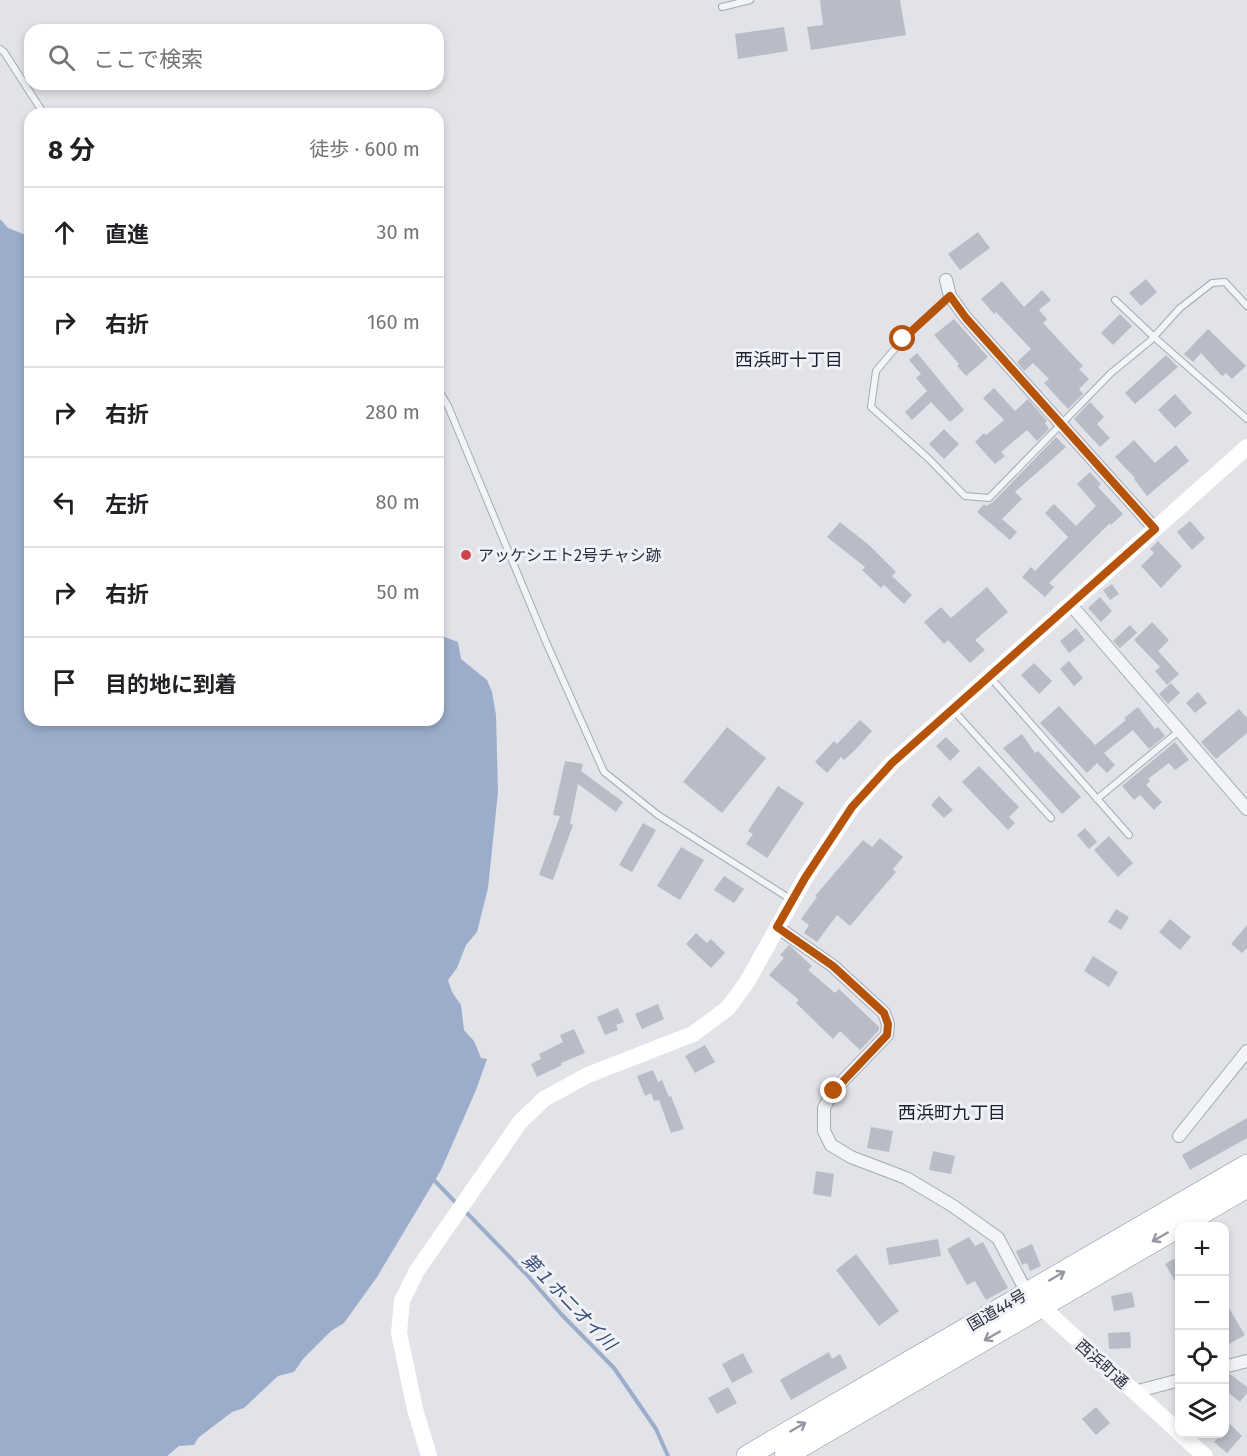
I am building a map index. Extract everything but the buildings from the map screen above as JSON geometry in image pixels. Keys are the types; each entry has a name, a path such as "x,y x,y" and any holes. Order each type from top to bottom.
{"highway":[{"name":"国道44号","path":"747,1456 1237,1191 1247,1165"},
{"name":"国道44号","path":"785,1456 1034,1300"}],"street":[{"path":"946,280 950,296 966,318 1155,529"},
{"path":"429,1456 415,1408 399,1333 402,1301 416,1272 520,1122 544,1099 588,1075 693,1034 728,1008 747,982 792,900 852,807 892,763 1247,447"},
{"path":"1071,605 1247,809"},
{"path":"777,927 833,966 884,1013 888,1024 887,1035 834,1091 824,1108 824,1131 831,1145 851,1157 906,1178 953,1206 998,1238 1034,1300"},
{"path":"1179,1136 1247,1051"},
{"name":"西浜町通","path":"1034,1300 1175,1429"},
{"path":"1229,1366 1247,1361"},
{"path":"1134,1392 1175,1381"},
{"name":"西浜町通","path":"1185,1438 1205,1456"}],"lane":[{"path":"722,8 750,0"},
{"path":"0,49 24,82"},
{"path":"29,90 41,108"},
{"path":"950,296 903,339 876,371 871,407 965,496 989,498 1111,373 1154,337 1180,308 1212,283 1225,282 1247,306"},
{"path":"1115,300 1247,419"},
{"path":"444,399 546,642 604,772 658,815 792,900"},
{"path":"990,676 1129,835"},
{"path":"952,709 1051,819"},
{"path":"1097,798 1179,731"}],"water":[{"path":"0,219 8,228 24,234 24,726 444,726 444,637 458,642 461,659 487,680 492,692 496,715 498,792 488,888 477,932 466,945 457,968 448,980 452,992 461,1005 464,1030 474,1041 481,1058 487,1059 441,1170 377,1277 344,1323 331,1331 303,1359 294,1372 278,1376 244,1408 232,1412 198,1438 194,1445 179,1446 167,1456 0,1456"}],"waterway":[{"name":"第１ホニオイ川","path":"434,1180 457,1204"},
{"name":"第１ホニオイ川","path":"465,1211 614,1368 656,1429 668,1456"}],"place":[{"name":"アッケシエト2号チャシ跡","path":"466,555"}],"district":[{"name":"西浜町十丁目","path":"789,360"},
{"name":"西浜町九丁目","path":"952,1113"}],"route":[{"path":"834,1091 887,1035 888,1024 884,1013 833,966 777,927 805,878 852,807 892,763 1155,529 966,318 950,296 903,339"}]}
